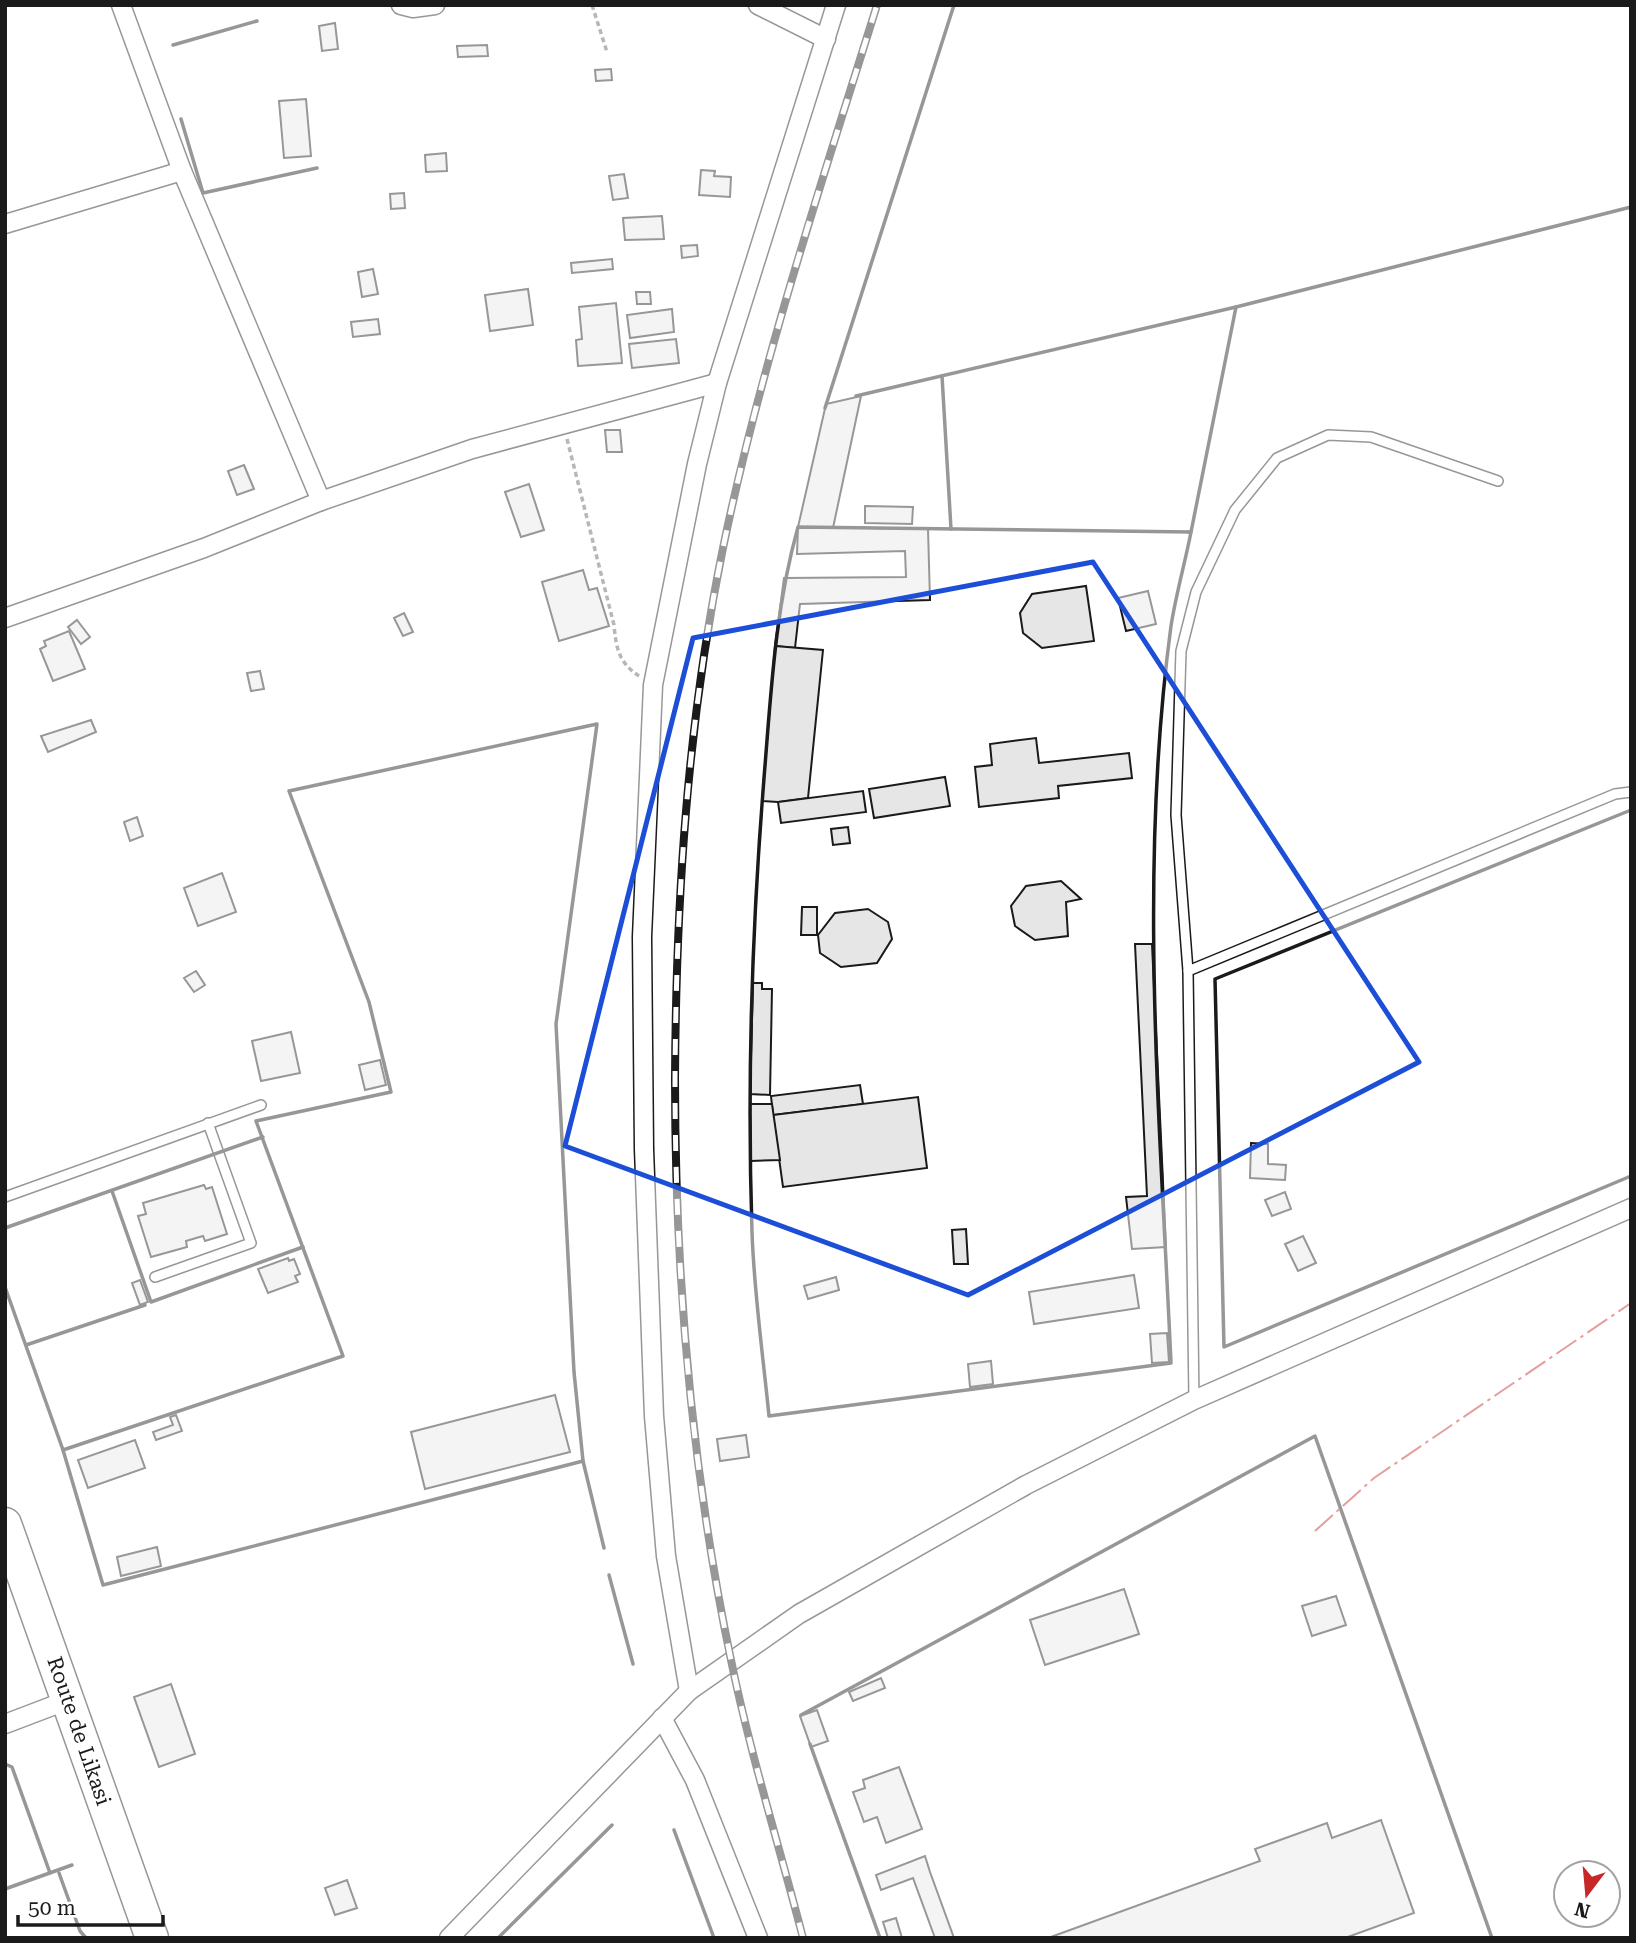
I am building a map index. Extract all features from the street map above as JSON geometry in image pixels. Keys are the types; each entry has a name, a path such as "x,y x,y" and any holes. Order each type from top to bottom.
{"highway":[{"name":"Route de Likasi","path":"5,1524 152,1938"}],"street":[{"path":"121,5 182,171 320,501"},
{"path":"409,6 435,5"},
{"path":"758,5 826,39"},
{"path":"690,1691 666,1556 653,1402 642,937 653,685 697,464 717,383 836,5"},
{"path":"5,224 182,171"},
{"path":"5,618 204,548 320,501 472,449 717,383"},
{"path":"449,1938 690,1691 799,1614 1026,1485 1194,1400 1631,1208"},
{"path":"5,1724 68,1700"},
{"path":"662,1718 695,1780 758,1938"}],"lane":[{"path":"1194,1400 1188,971 1176,815 1181,651 1196,592 1235,510 1277,458 1328,435 1371,437 1498,481"},
{"path":"1188,971 1615,793 1631,792"},
{"path":"5,1197 261,1105"},
{"path":"155,1277 251,1244 208,1123"}],"path":[{"path":"592,5 607,52"},
{"path":"563,424 602,574 617,650 623,663 653,685"}],"highlighted area":[{"path":"1093,562 1419,1062 968,1295 565,1146 693,638"}],"building":[{"path":"335,23 338,49 322,51 319,26"},
{"path":"487,45 488,56 458,57 457,46"},
{"path":"611,69 612,80 596,81 595,70"},
{"path":"306,99 311,156 284,158 279,101"},
{"path":"446,153 447,171 426,172 425,155"},
{"path":"701,170 715,171 714,176 731,177 730,197 699,195"},
{"path":"624,174 628,198 613,200 609,176"},
{"path":"404,193 405,208 391,209 390,194"},
{"path":"662,216 664,239 625,240 623,218"},
{"path":"697,245 698,256 682,258 681,246"},
{"path":"612,259 613,269 572,273 571,263"},
{"path":"373,269 378,294 362,297 358,272"},
{"path":"528,289 533,325 490,331 485,295"},
{"path":"636,292 650,292 651,304 637,304"},
{"path":"616,303 622,363 578,366 576,340 582,339 579,307"},
{"path":"672,309 674,332 630,338 627,315"},
{"path":"378,319 380,334 353,337 351,322"},
{"path":"676,339 679,363 632,368 629,344"},
{"path":"861,396 833,528 798,527 826,404"},
{"path":"605,430 620,430 622,452 607,452"},
{"path":"244,465 254,489 237,495 228,471"},
{"path":"529,484 544,530 521,537 505,492"},
{"path":"865,506 913,507 912,524 865,523"},
{"path":"798,527 928,529 930,600 800,604 795,648 775,646 784,578 906,577 905,551 797,554"},
{"path":"583,570 589,590 597,588 609,626 559,641 542,582"},
{"path":"1086,586 1094,641 1042,648 1023,633 1020,613 1032,594"},
{"path":"1148,591 1156,624 1126,631 1118,598"},
{"path":"404,613 413,632 403,636 394,618"},
{"path":"77,620 90,637 81,644 68,627"},
{"path":"69,631 85,669 53,681 40,649 46,646 44,641"},
{"path":"775,646 823,650 808,798 778,802 762,801"},
{"path":"260,671 264,689 251,691 247,673"},
{"path":"91,720 96,732 48,752 41,736"},
{"path":"1036,738 1039,763 1129,753 1132,778 1058,786 1059,798 979,807 975,767 992,765 990,744"},
{"path":"945,777 950,806 874,818 869,789"},
{"path":"863,791 866,812 781,823 778,802"},
{"path":"137,817 143,836 130,841 124,822"},
{"path":"848,827 850,843 833,845 831,829"},
{"path":"222,873 236,912 198,926 184,888"},
{"path":"1061,881 1081,899 1066,902 1068,936 1035,940 1015,926 1011,906 1026,886"},
{"path":"802,907 817,907 817,935 801,935"},
{"path":"868,909 888,922 892,939 877,963 841,967 820,953 818,935 835,913"},
{"path":"1135,944 1152,944 1166,1247 1132,1249 1126,1197 1147,1196"},
{"path":"196,971 205,985 194,992 184,978"},
{"path":"753,983 762,983 762,989 772,989 770,1095 750,1094"},
{"path":"291,1032 300,1073 261,1081 252,1041"},
{"path":"380,1060 386,1085 365,1090 359,1065"},
{"path":"860,1085 863,1104 773,1115 771,1096"},
{"path":"918,1097 927,1168 783,1187 773,1115"},
{"path":"750,1104 772,1104 780,1160 751,1161"},
{"path":"1251,1143 1268,1144 1268,1164 1286,1165 1285,1180 1250,1178"},
{"path":"204,1185 206,1189 212,1187 227,1234 205,1241 203,1236 186,1241 187,1247 151,1257 138,1216 146,1214 143,1203"},
{"path":"1285,1192 1291,1209 1272,1216 1265,1200"},
{"path":"966,1229 968,1264 954,1264 952,1230"},
{"path":"1303,1236 1316,1263 1298,1271 1285,1244"},
{"path":"288,1258 289,1261 294,1259 300,1274 295,1276 298,1282 268,1293 258,1269"},
{"path":"1134,1275 1139,1308 1034,1324 1029,1292"},
{"path":"836,1277 839,1290 808,1299 804,1286"},
{"path":"140,1280 148,1302 140,1305 132,1283"},
{"path":"1167,1333 1169,1362 1152,1363 1150,1334"},
{"path":"991,1361 993,1384 970,1387 968,1364"},
{"path":"555,1395 570,1452 425,1489 411,1432"},
{"path":"176,1415 182,1431 156,1440 153,1432 173,1425 170,1417"},
{"path":"746,1435 749,1457 720,1461 717,1439"},
{"path":"135,1440 145,1468 88,1488 78,1460"},
{"path":"157,1547 161,1566 121,1576 117,1557"},
{"path":"1124,1589 1139,1634 1045,1665 1030,1620"},
{"path":"1336,1596 1346,1625 1312,1636 1302,1606"},
{"path":"881,1678 885,1688 853,1701 849,1692"},
{"path":"171,1684 195,1754 159,1767 134,1697"},
{"path":"817,1710 828,1741 811,1747 800,1716"},
{"path":"899,1767 922,1829 886,1843 877,1817 864,1822 853,1792 865,1788 863,1780"},
{"path":"1381,1820 1414,1913 1345,1938 1048,1938 1260,1861 1255,1849 1327,1823 1332,1838"},
{"path":"925,1856 954,1938 935,1938 913,1878 881,1890 876,1875"},
{"path":"347,1880 357,1908 335,1915 325,1888"},
{"path":"896,1918 902,1938 888,1938 883,1922"}],"railway":[{"path":"803,1938 739,1695 705,1516 688,1371 678,1225 675,1079 678,946 692,746 700,680 723,548 738,479 774,343 877,5"}],"wall":[{"path":"825,408 954,5"},
{"path":"173,45 257,21"},
{"path":"181,119 203,193 317,168"},
{"path":"1236,307 1631,207"},
{"path":"856,396 1236,307 1191,532 1188,532"},
{"path":"942,376 951,529"},
{"path":"798,527 1191,532 1171,626 1161,718 1156,810 1154,994 1171,1363 769,1416 752,1232 752,1005 760,834 772,683 784,589 798,527"},
{"path":"63,1450 343,1356 256,1121 391,1092 369,1002 289,791 597,724 556,1024 574,1372 583,1461"},
{"path":"1631,810 1215,979 1224,1347 1631,1176"},
{"path":"5,1228 263,1137"},
{"path":"112,1191 151,1302 303,1247"},
{"path":"5,1287 63,1450 103,1585 583,1461 604,1548"},
{"path":"26,1345 145,1305"},
{"path":"801,1715 1315,1436 1492,1938"},
{"path":"609,1575 633,1664"},
{"path":"810,1744 880,1938"},
{"path":"5,1764 12,1767 50,1873"},
{"path":"498,1938 612,1825"},
{"path":"674,1830 714,1938"},
{"path":"5,1889 72,1865"},
{"path":"59,1873 80,1931 86,1938"}],"power":[{"path":"1315,1531 1374,1478 1631,1303"}]}
